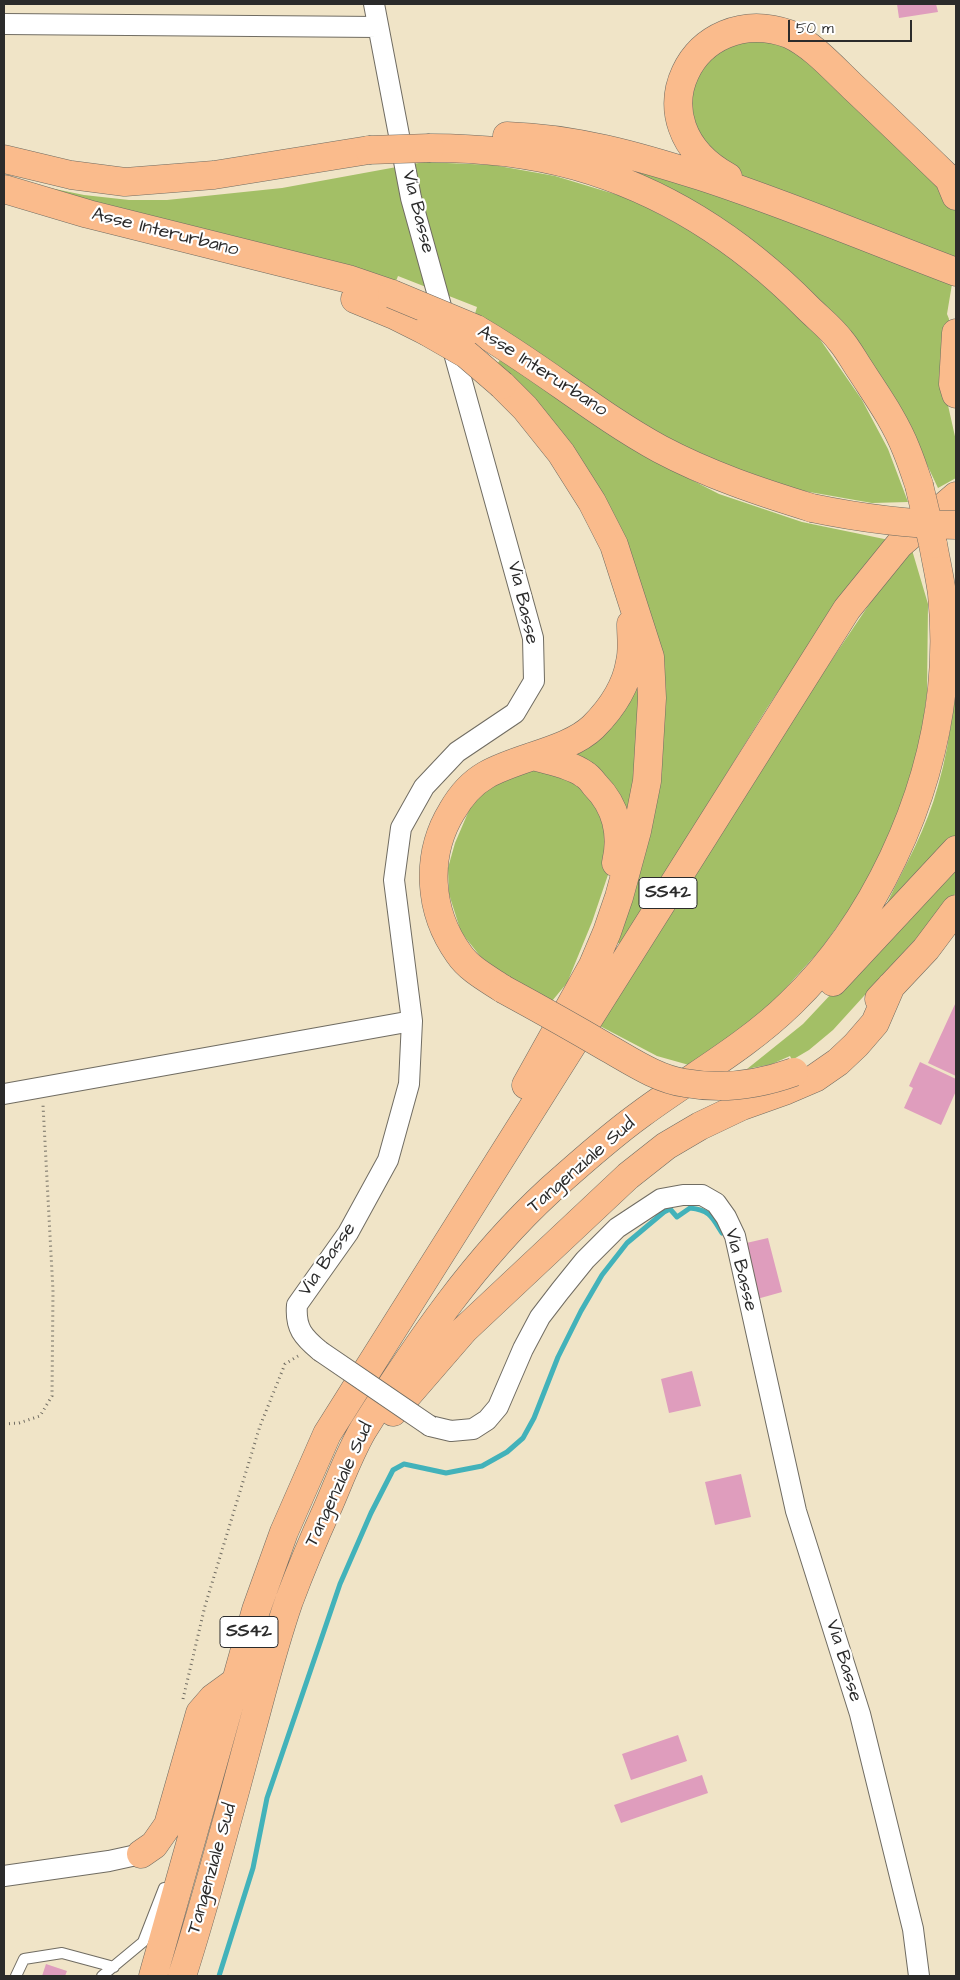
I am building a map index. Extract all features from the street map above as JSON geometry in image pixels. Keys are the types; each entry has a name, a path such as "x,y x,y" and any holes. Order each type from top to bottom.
{"highway":[{"path":"771,200 723,174 703,160 688,140 679,120 678,94 681,80 688,64 706,44 725,32 736,28 755,26 773,28 790,35 808,46 949,178 956,196"},
{"name":"Asse Interurbano","path":"4,159 71,175 125,182 214,175 313,160 340,146 368,146 513,136 582,144 644,158 771,200 956,272"},
{"name":"Asse Interurbano","path":"428,142 536,157 576,166 622,182 657,198 724,235 792,291 840,340 888,412 906,448 919,485 949,605 942,688 921,790 879,884 854,928 827,965 789,1005 743,1044"},
{"name":"Asse Interurbano","path":"4,189 88,214 314,270 392,294 476,329 504,345 660,448 699,468 742,486 812,508 866,519 923,525 956,525"},
{"path":"174,235 366,304 426,331 466,354 502,385 525,408 560,454 592,502 614,545 650,658 652,715 647,781 636,831 607,932 593,965 502,1128 454,1205 404,1310"},
{"path":"956,333 953,384 956,394"},
{"name":"SS42","path":"404,1310 847,609 899,545 956,496"},
{"path":"631,594 631,661 622,688 611,708 591,728 565,743 509,764 484,776 460,797 444,825 434,855 433,886 438,914 460,956 476,971 503,989 650,1072 683,1083 715,1087 747,1085 794,1072 821,1057 843,1037 926,949 956,909"},
{"path":"532,756 572,768 585,774 609,802 618,828 617,861 610,888 583,961 571,1004"},
{"name":"SS42","path":"743,1044 784,1033 956,850"},
{"path":"926,949 956,938"},
{"path":"360,1436 383,1424 464,1330 628,1176 666,1146 700,1126 742,1106 815,1078 838,1062 875,1023 891,986"},
{"name":"Tangenziale Sud","path":"182,1976 194,1940 288,1605 310,1548 360,1436 428,1331 463,1285 503,1238 547,1193 592,1153 640,1115 743,1044"},
{"name":"Tangenziale Sud","path":"152,1976 256,1610 278,1549 326,1434 404,1310"},
{"path":"141,1854 154,1845 168,1825 200,1713 213,1698 235,1682"}],"street":[{"name":"Via Basse","path":"374,4 411,198 533,638 534,681 514,713 457,752 424,787 401,828 394,880 412,1021 409,1084 388,1160 348,1233 297,1305 296,1319 301,1332 315,1347 430,1426 451,1431 473,1429 487,1420 498,1407 523,1349 540,1317 585,1260 617,1228 661,1199 683,1195 702,1195 716,1203 726,1217 734,1236 796,1511 860,1714 913,1929 919,1976"},
{"path":"4,24 378,27"},
{"path":"4,1094 412,1021"},
{"path":"4,1876 109,1861 141,1854"}],"lane":[{"path":"211,1730 235,1682"},
{"path":"102,1976 143,1942 166,1881"},
{"path":"191,1976 194,1940"},
{"path":"16,1976 24,1959 62,1954 114,1967"}],"path":[{"path":"4,1424 19,1423 40,1416 52,1396 53,1291 42,1086"},
{"path":"183,1699 204,1606 260,1426 285,1364 315,1347"}],"green space":[{"path":"773,34 888,127 955,207 956,252 953,264 901,240 735,173 699,149 688,82 711,49"},
{"path":"604,156 662,169 952,284 947,314 949,319 943,383 956,441 956,478 938,488 898,403 873,364 618,169"},
{"path":"424,162 493,165 555,176 631,199 706,239 754,274 815,332 862,400 888,449 908,502 872,503 798,490 748,476 690,452 626,417 474,317 477,307 398,276 396,281 21,182 84,195 129,200 167,200 282,188"},
{"path":"504,355 657,462 719,494 802,522 889,540 855,577 767,708 621,945 611,938 655,634 497,364"},
{"path":"912,550 928,604 927,693 917,769 871,879 821,949 765,1011 689,1065 657,1056 600,1026 777,741 889,575"},
{"path":"956,631 956,842 886,905 922,832 943,767 953,709"},
{"path":"641,672 634,818 570,761"},
{"path":"545,768 578,779 597,796 612,863 592,922 567,983 552,1001 504,976 480,956 461,932 449,894 448,868 455,843 470,808 491,784 520,769"},
{"path":"956,861 956,891 953,898 833,1030 809,1050 792,1060 790,1056 772,1064 747,1069 803,1024"}],"building":[{"path":"897,4 936,4 938,12 899,18"},
{"path":"956,1002 956,1076 928,1063"},
{"path":"920,1062 956,1079 956,1091 941,1125 904,1108 913,1088 909,1086"},
{"path":"768,1238 782,1292 757,1299 742,1244"},
{"path":"692,1371 701,1406 669,1413 661,1379"},
{"path":"741,1474 751,1517 715,1525 705,1482"},
{"path":"678,1735 687,1761 631,1780 622,1754"},
{"path":"702,1775 708,1793 621,1823 614,1805"},
{"path":"46,1964 67,1971 65,1976 42,1976"}],"waterway":[{"path":"219,1976 253,1868 267,1798 340,1584 371,1513 393,1470 404,1464 446,1473 482,1466 507,1452 523,1438 534,1418 558,1357 581,1311 602,1275 627,1243 670,1209 677,1217 690,1208 702,1210 710,1215 722,1233"}]}
